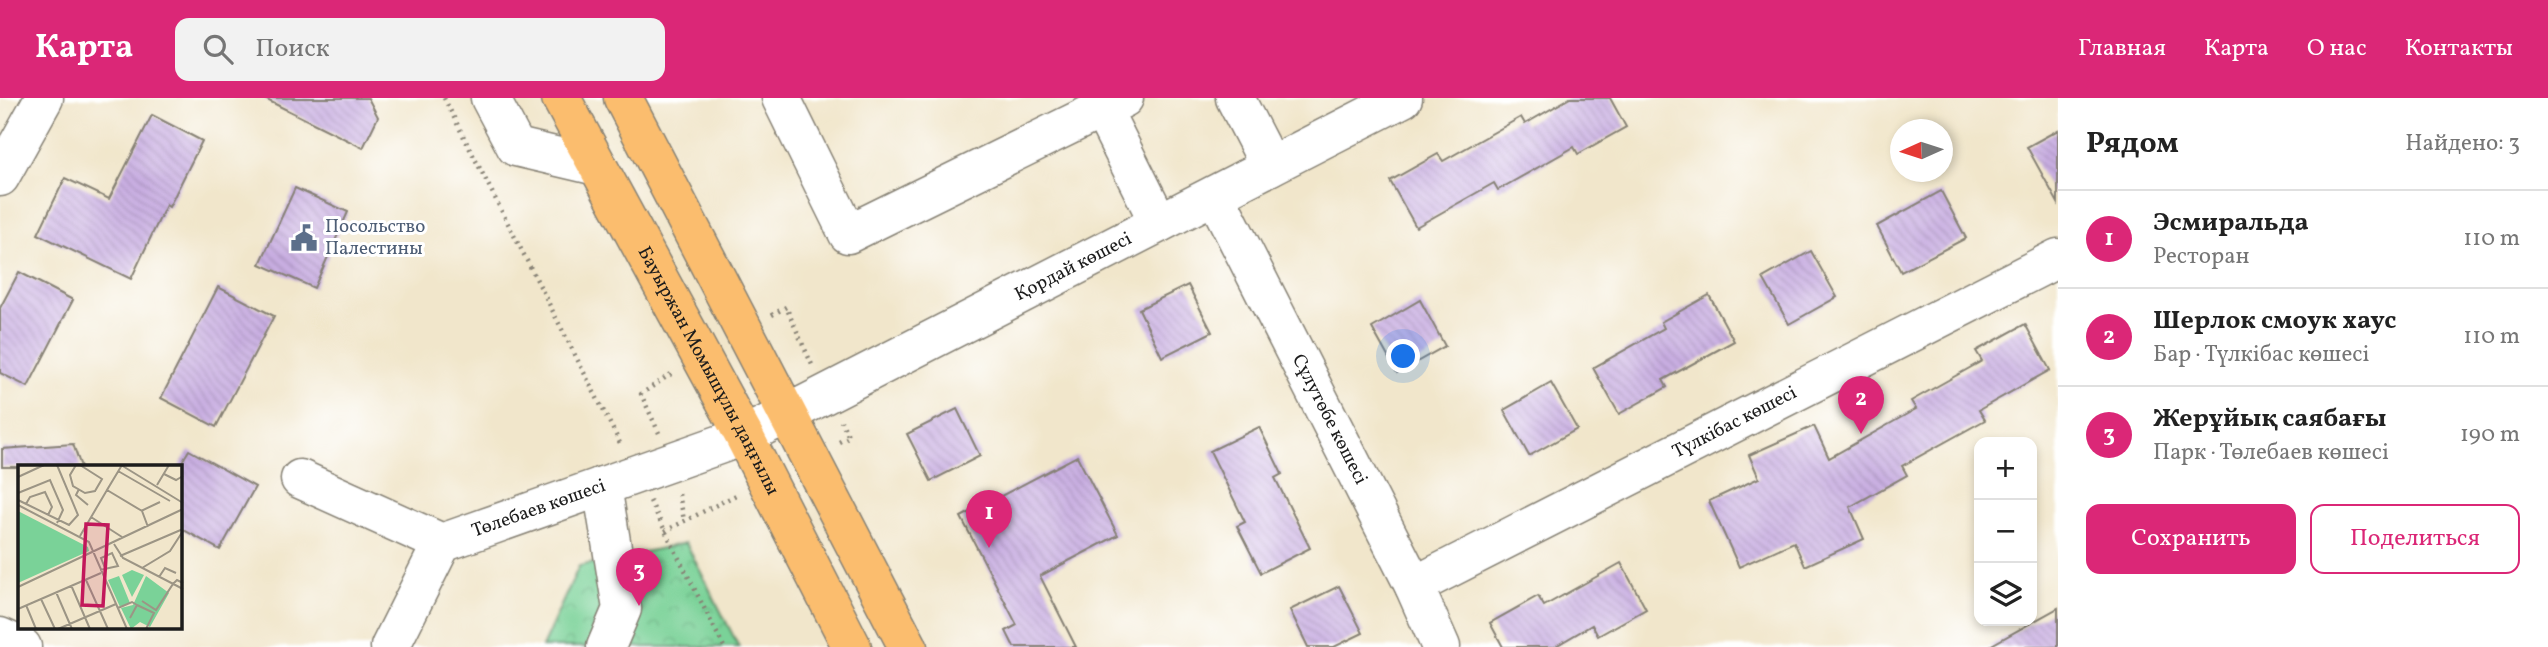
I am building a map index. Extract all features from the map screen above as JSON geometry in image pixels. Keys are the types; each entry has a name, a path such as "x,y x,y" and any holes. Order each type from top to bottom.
{"main road":[{"name":"Бауыржан Момышұлы даңғылы","path":"561,98 744,436 852,647"},
{"path":"623,98 789,413 908,647"}],"street":[{"path":"0,177 44,98"},
{"path":"490,98 516,147 597,166"},
{"path":"781,98 848,234 1113,103 1159,223"},
{"path":"1235,98 1270,166"},
{"name":"Қордай көшесі","path":"744,436 1403,98"},
{"name":"Сұлутөбе көшесі","path":"1215,195 1414,586 1441,647"},
{"name":"Түлкібас көшесі","path":"1414,586 2058,258"},
{"name":"Төлебаев көшесі","path":"442,543 744,436"},
{"path":"300,479 442,543 390,647"},
{"path":"606,647 622,609 619,480"},
{"path":"0,637 22,647"}],"path":[{"path":"444,98 619,480 666,531 724,647"},
{"path":"666,531 684,520"}],"green space":[{"path":"686,543 739,647 542,647 579,566"}],"building":[{"path":"263,98 368,98 378,117 363,148"},
{"path":"1570,98 1610,98 1626,127 1578,154 1574,147 1498,190 1494,183 1416,227 1390,181 1438,154 1443,161 1521,117 1525,124"},
{"path":"152,115 202,141 169,207 166,205 131,279 38,234 65,178 109,199"},
{"path":"2058,130 2058,203 2027,147"},
{"name":"Посольство Палестины","path":"295,188 348,212 314,288 260,264"},
{"path":"1941,191 1966,238 1901,272 1877,226"},
{"path":"1811,251 1837,297 1789,324 1763,278"},
{"path":"19,272 73,300 28,387 0,373 0,308"},
{"path":"1188,285 1212,332 1162,357 1139,309"},
{"path":"218,287 274,316 216,427 161,398"},
{"path":"1709,295 1734,341 1663,380 1667,387 1619,414 1593,368 1664,328 1661,322"},
{"path":"1420,300 1445,346 1397,373 1372,328"},
{"path":"2025,324 2050,370 1979,410 1985,420 1902,466 1907,475 1850,507 1864,539 1805,566 1794,542 1739,567 1709,501 1759,478 1749,455 1814,426 1829,458 1916,409 1911,401 1982,361 1976,351"},
{"path":"1551,383 1577,429 1529,456 1504,410"},
{"path":"957,409 980,456 931,481 907,434"},
{"path":"1259,427 1282,474 1275,478 1310,548 1261,573 1237,526 1245,522 1210,451"},
{"path":"73,444 80,465 2,467 2,449"},
{"path":"189,450 255,487 220,550 182,529 180,465"},
{"path":"1077,456 1118,535 1040,576 1076,647 1014,647 1006,631 1017,625 961,517"},
{"path":"1621,563 1646,609 1598,636 1592,625 1554,647 1503,647 1490,623 1538,596 1544,606"},
{"path":"1339,586 1363,633 1334,647 1308,647 1290,610"},
{"path":"2058,608 2058,647 1988,647 2026,626 2037,626 2037,620"}],"place":[{"name":"Посольство Палестины","path":"304,238"},
{"name":"Шерлок смоук хаус","path":"1861,434"},
{"name":"Эсмиральда","path":"989,548"},
{"name":"Жерұйық саябағы","path":"639,606"}]}
